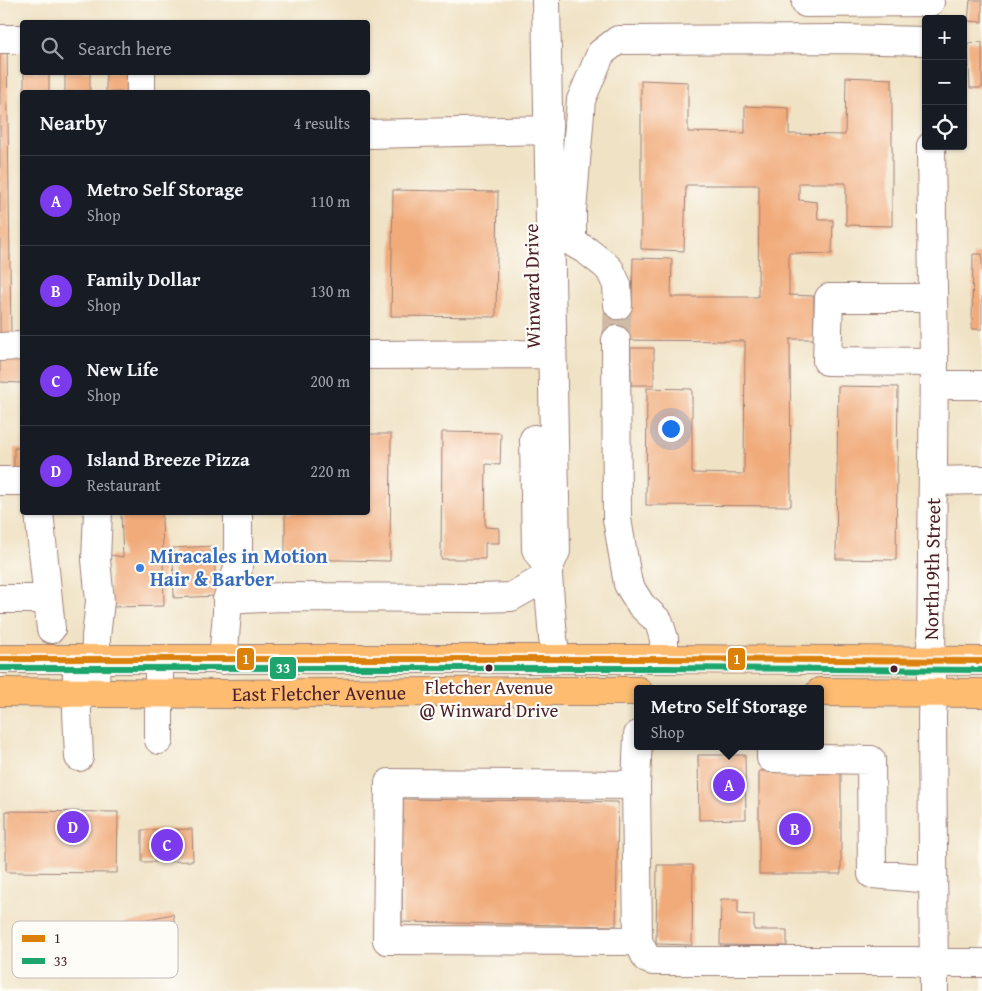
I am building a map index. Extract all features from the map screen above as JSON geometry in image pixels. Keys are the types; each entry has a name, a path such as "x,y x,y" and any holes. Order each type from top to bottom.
{"main road":[{"name":"East Fletcher Avenue","path":"0,659 982,661"},
{"path":"74,693 75,659"},
{"path":"222,694 223,660"},
{"path":"556,660 576,691"},
{"name":"East Fletcher Avenue","path":"0,692 222,694 634,691"},
{"path":"824,692 982,694"}],"street":[{"name":"Winward Drive","path":"528,0 540,131"},
{"name":"Winward Drive","path":"546,0 540,131 542,354 556,551 548,578 556,660"},
{"path":"806,3 919,5"},
{"path":"0,39 20,39"},
{"path":"618,305 617,285 610,270 576,244 572,238 572,212 580,100 601,53 618,40 841,39 922,41"},
{"path":"141,75 141,90"},
{"path":"370,134 540,131"},
{"name":"North19th Street","path":"931,150 934,373 931,661 933,693 934,991"},
{"path":"933,298 829,298 828,361 934,373 982,385"},
{"path":"616,340 617,519 628,584 641,605 659,622 664,639 664,659"},
{"path":"0,347 20,346"},
{"path":"370,355 542,354"},
{"path":"933,481 982,480"},
{"path":"0,481 20,481"},
{"path":"39,515 50,630"},
{"path":"79,757 74,693 75,659 96,637 100,601 96,560 98,515"},
{"path":"223,660 227,600 238,569 238,515"},
{"path":"227,600 281,597 510,597 548,578"},
{"path":"0,599 48,600"},
{"path":"159,659 159,740"},
{"path":"637,750 636,785 638,941 647,959 653,961 914,961 982,963"},
{"path":"771,750 771,758 871,760 872,874 933,879"},
{"path":"636,785 389,783 387,940 638,941"}],"building":[{"path":"970,0 982,0 982,22 968,21"},
{"path":"982,42 982,88 970,88 968,43"},
{"path":"7,49 11,336 0,336 0,50"},
{"path":"24,75 49,75 49,90 24,90"},
{"path":"65,75 90,75 90,90 65,90"},
{"path":"106,75 133,75 134,90 106,90"},
{"path":"846,77 892,79 892,226 846,225 846,183 799,183 799,200 817,202 818,220 833,220 832,254 789,253 789,295 814,296 814,339 790,339 791,506 646,505 647,388 692,389 692,473 744,474 745,341 611,340 612,305 632,306 633,258 672,259 671,297 758,297 759,185 686,185 684,251 641,249 641,80 688,82 688,132 745,133 745,106 789,108 789,134 845,135"},
{"path":"393,190 498,192 496,317 391,316"},
{"path":"973,254 982,254 982,329 972,329"},
{"path":"631,348 654,348 654,385 631,385"},
{"path":"0,357 20,357 20,383 0,382"},
{"path":"838,386 898,387 896,560 836,559"},
{"path":"442,432 501,433 500,465 486,464 485,527 499,528 499,543 485,543 485,559 441,559"},
{"path":"370,434 391,434 390,561 285,559 285,515 370,515"},
{"path":"14,448 20,448 20,475 14,475"},
{"path":"121,515 162,515 164,606 110,607 110,555 123,557"},
{"path":"214,546 216,596 174,598 173,548"},
{"path":"698,755 745,755 746,819 699,820"},
{"path":"759,771 841,771 841,874 759,874"},
{"path":"403,799 618,802 616,926 402,922"},
{"path":"6,811 118,812 117,873 6,872"},
{"path":"192,829 193,861 142,862 142,830"},
{"path":"657,865 693,865 692,945 656,944"},
{"path":"721,899 738,899 738,914 754,915 754,930 787,930 787,946 720,945"},
{"path":"173,914 174,921 138,921"}],"tunnel":[{"path":"616,340 618,305"}],"transit line":[{"name":"1","path":"0,659 982,661"},
{"name":"33","path":"0,668 982,670"}],"place":[{"name":"Miracales in Motion Hair & Barber","path":"140,568"},
{"name":"Fletcher Avenue @ Winward Drive","path":"489,668"},
{"name":"Metro Self Storage","path":"729,785"},
{"name":"Island Breeze Pizza","path":"73,827"},
{"name":"Family Dollar","path":"795,829"},
{"name":"New Life","path":"167,845"}]}
